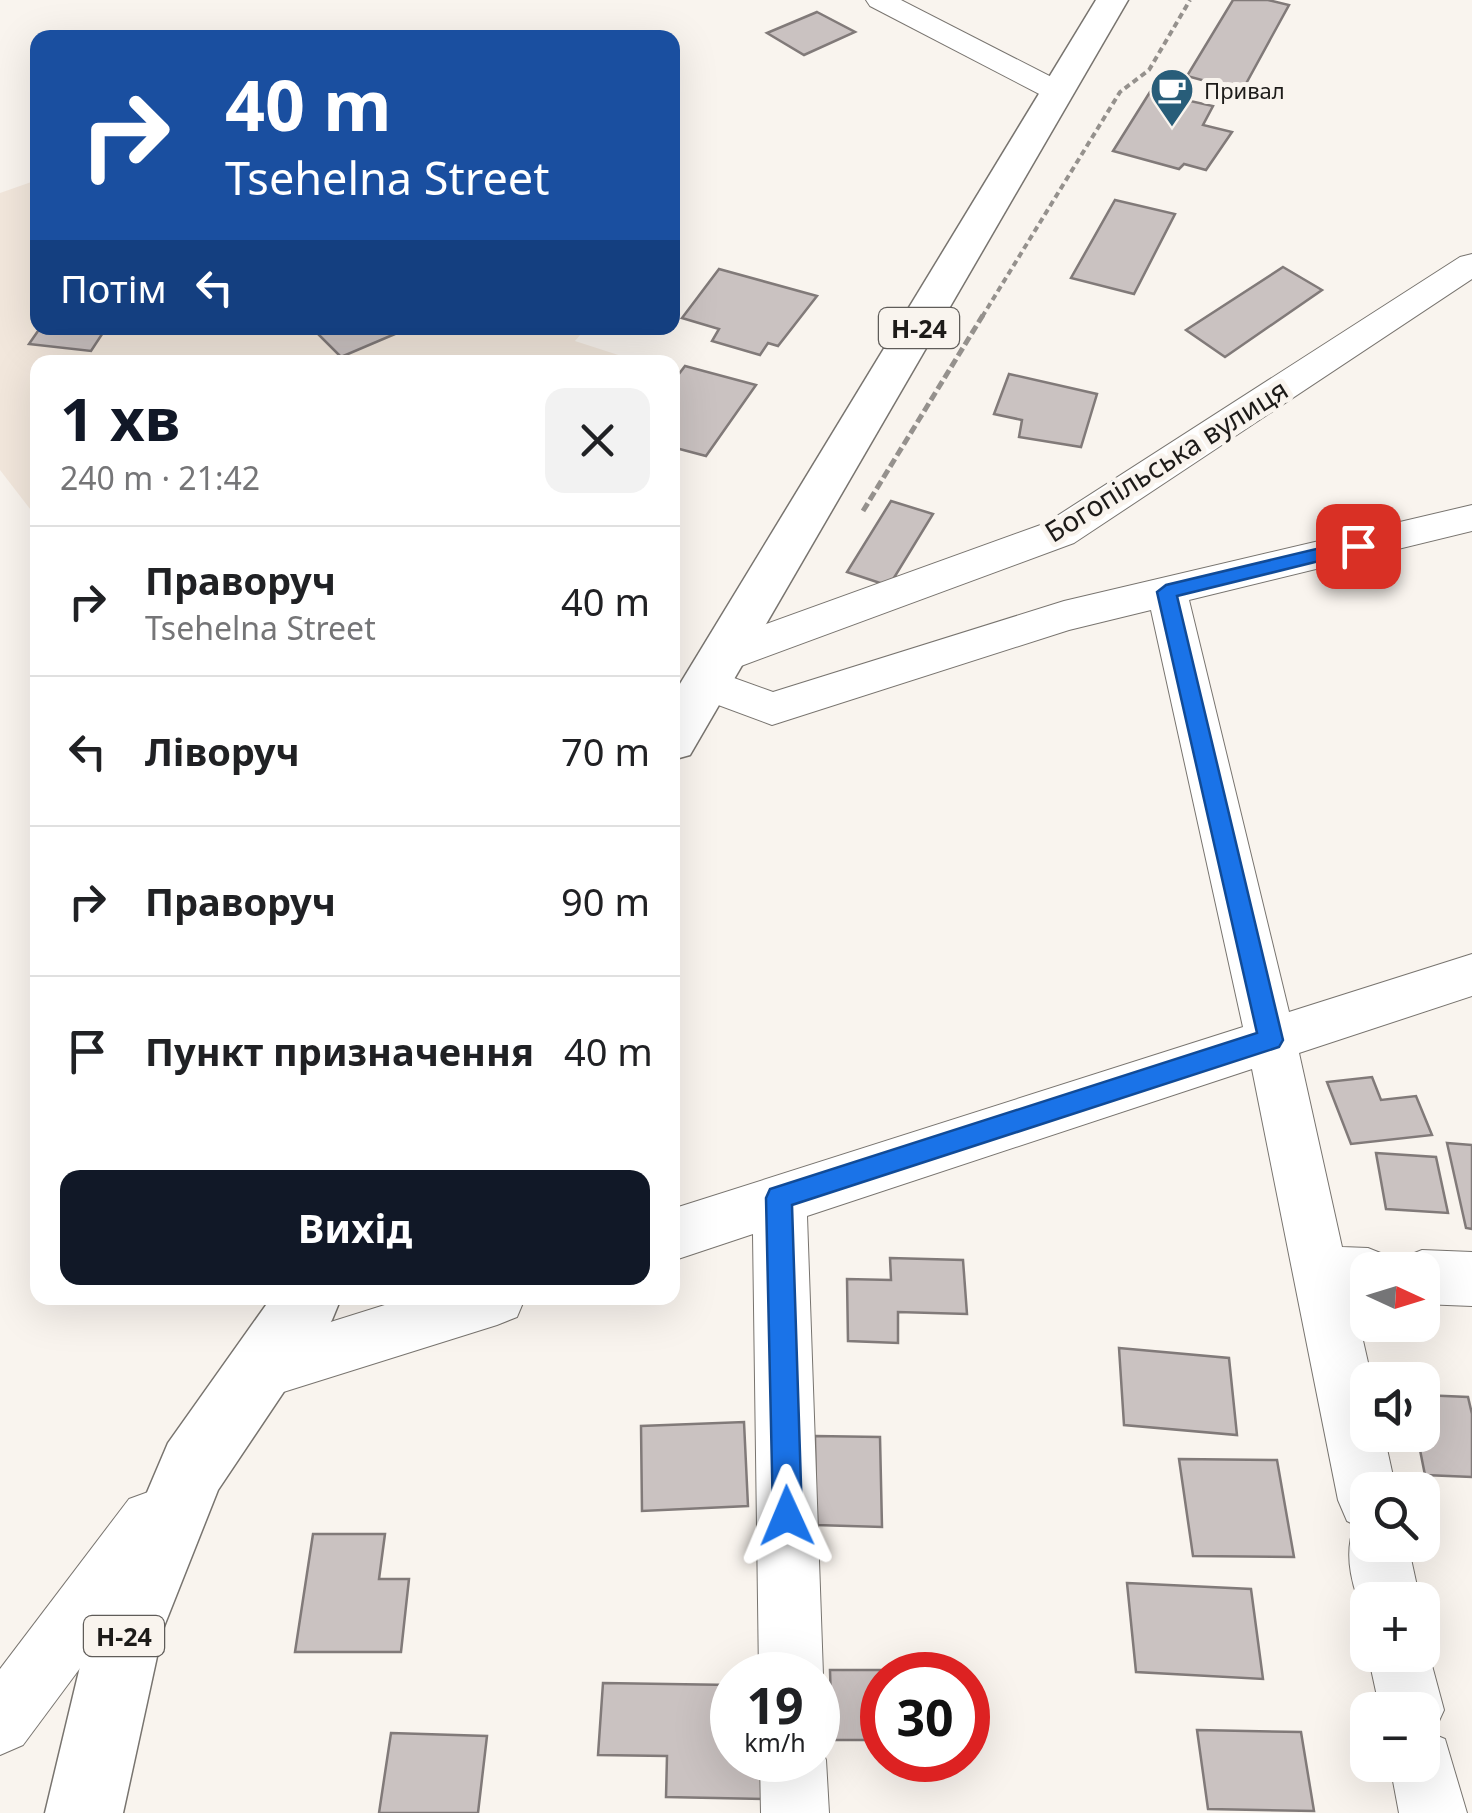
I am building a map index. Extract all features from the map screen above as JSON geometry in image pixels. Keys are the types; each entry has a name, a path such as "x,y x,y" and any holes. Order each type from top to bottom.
{"main road":[{"name":"Н-24","path":"680,728 718,670 1112,0"},
{"name":"Н-24","path":"84,1813 126,1630 192,1467 304,1305"}],"street":[{"path":"880,0 1058,92"},
{"name":"Богопільська вулиця","path":"718,670 1060,534 1472,264"},
{"path":"718,670 772,709 1064,616 1472,518"},
{"path":"1166,592 1271,1040 1344,1274 1365,1472"},
{"path":"680,1232 1472,975"},
{"path":"779,1198 790,1652"},
{"path":"1440,1278 1472,1279"},
{"path":"262,1370 474,1305"},
{"path":"0,1722 192,1467"},
{"path":"793,1782 794,1813"},
{"path":"1426,1782 1433,1813"}],"path":[{"path":"861,513 1120,92 1149,70 1190,0"}],"shaded area":[{"path":"30,182 30,335 580,335 575,341 618,355 30,355 30,509 0,470 0,193"}],"building":[{"path":"1233,0 1268,0 1289,5 1242,91 1187,76"},
{"path":"817,12 855,32 804,55 767,33"},
{"name":"Привал","path":"1150,92 1213,106 1203,125 1232,132 1206,170 1184,164 1179,169 1113,151"},
{"path":"1115,200 1175,214 1134,294 1071,278"},
{"path":"1283,267 1322,290 1225,357 1186,330"},
{"path":"719,269 817,296 778,346 768,343 760,355 712,341 719,329 682,318"},
{"path":"35,335 101,335 91,351 29,344"},
{"path":"319,335 393,335 346,355 339,355"},
{"path":"685,366 756,385 706,456 680,449 680,373"},
{"path":"1009,374 1097,394 1081,447 1019,437 1022,420 994,414"},
{"path":"891,501 933,514 889,586 847,572"},
{"path":"1372,1077 1381,1100 1416,1096 1432,1135 1351,1144 1327,1082"},
{"path":"1447,1143 1472,1145 1472,1229 1466,1228"},
{"path":"1376,1153 1436,1157 1448,1213 1386,1209"},
{"path":"890,1258 963,1260 967,1314 898,1312 898,1343 848,1341 847,1279 891,1280"},
{"path":"1119,1348 1229,1358 1237,1435 1124,1425"},
{"path":"1440,1396 1468,1397 1472,1414 1472,1477 1424,1472 1420,1452 1440,1452"},
{"path":"744,1422 748,1506 642,1511 641,1426"},
{"path":"815,1436 880,1437 882,1527 816,1525"},
{"path":"1179,1459 1277,1460 1294,1557 1193,1556"},
{"path":"313,1534 385,1534 379,1579 409,1579 401,1652 295,1652"},
{"path":"1127,1583 1251,1589 1263,1679 1136,1672"},
{"path":"840,1670 860,1670 860,1740 840,1740"},
{"path":"603,1683 710,1685 710,1782 767,1782 767,1799 666,1797 667,1756 598,1755"},
{"path":"1197,1730 1301,1732 1314,1811 1208,1809"},
{"path":"391,1733 487,1736 478,1813 379,1813"}],"place":[{"name":"Привал","path":"1172,128"}],"route":[{"path":"787,1516 779,1198 1271,1040 1166,592 1358,546"}]}
